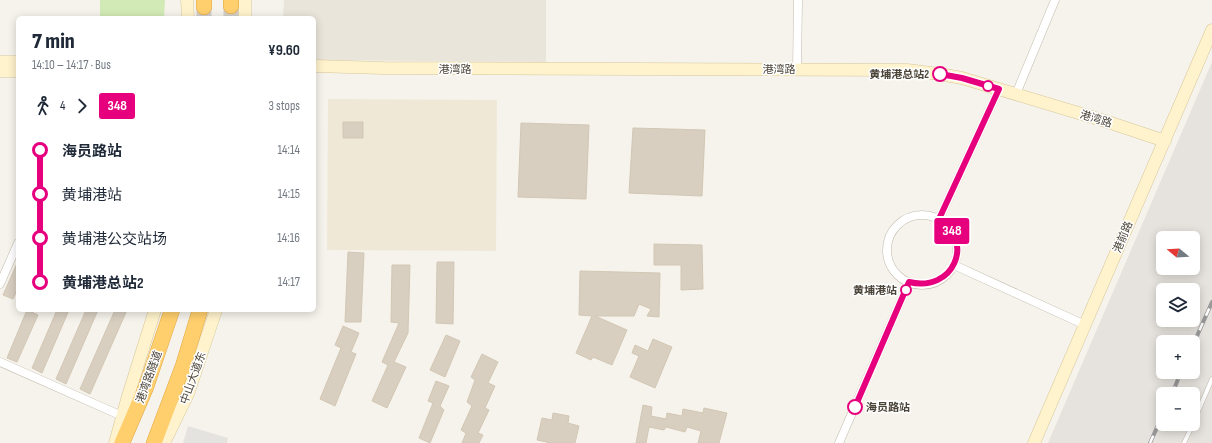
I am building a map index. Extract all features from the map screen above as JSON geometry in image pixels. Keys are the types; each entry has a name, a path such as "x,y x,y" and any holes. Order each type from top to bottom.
{"highway":[{"name":"港湾路隧道","path":"122,443 146,387 171,312"},
{"path":"154,443 183,366 199,312"}],"street":[{"path":"797,69 798,0"},
{"path":"1016,94 1055,0"},
{"path":"187,2 188,16"},
{"path":"184,16 187,2"},
{"path":"236,2 244,16"},
{"name":"港前路","path":"1034,443 1212,30"},
{"path":"0,62 16,62"},
{"name":"港湾路","path":"316,66 383,68 907,70 962,78 1105,121 1165,141"},
{"name":"港湾路","path":"316,73 358,72 383,68"},
{"path":"0,71 16,71"},
{"path":"939,219 999,89"},
{"path":"920,215 932,216 939,219 951,229 956,239 957,251 954,265 940,280 930,284 909,282 898,275 892,266 888,255 888,243 892,232 899,224 909,217 920,215"},
{"path":"0,284 16,248"},
{"path":"954,265 1085,326"},
{"path":"839,443 909,282"},
{"path":"115,443 154,312"},
{"name":"中山大道东","path":"164,443 188,394 215,312"},
{"path":"0,362 122,416"}],"lane":[{"path":"1200,408 1212,380"},
{"path":"1184,443 1190,431"}],"shaded area":[{"path":"284,0 546,0 546,62 316,60 316,16 283,16"},
{"path":"1212,62 1212,443 1048,443"},
{"path":"328,99 497,100 496,251 327,250"},
{"path":"188,426 228,438 227,443 183,443"}],"green space":[{"path":"100,0 165,0 164,16 100,16"}],"building":[{"path":"343,122 363,122 363,138 343,138"},
{"path":"521,123 589,125 586,199 518,197"},
{"path":"633,128 705,130 702,196 629,193"},
{"path":"654,244 702,245 703,289 681,290 681,265 654,265"},
{"path":"348,252 364,253 361,322 345,322"},
{"path":"437,262 454,262 453,324 436,323"},
{"path":"392,265 410,265 408,333 394,362 406,367 387,408 372,401 388,365 382,362 399,323 391,322"},
{"path":"16,266 16,292 13,299 3,295"},
{"path":"580,271 660,273 659,317 647,316 651,309 639,304 634,316 595,316 627,330 612,365 593,357 591,360 576,353 592,316 579,315"},
{"path":"26,312 31,312 38,315 17,362 7,358"},
{"path":"56,312 68,312 42,373 32,368"},
{"path":"85,312 97,312 66,384 56,379"},
{"path":"114,312 126,312 90,394 80,389"},
{"path":"343,326 359,333 351,352 356,354 335,406 320,399 341,348 335,345"},
{"path":"446,335 460,341 445,377 430,370"},
{"path":"653,339 672,347 655,388 630,377 639,356 632,353 635,345 648,351"},
{"path":"482,354 498,362 488,383 495,386 485,408 489,410 478,433 483,435 479,443 462,443 466,433 461,430 472,406 467,402 475,380 471,377"},
{"path":"436,381 449,386 440,406 444,410 430,443 419,438 433,403 428,401"},
{"path":"643,405 652,407 651,416 666,419 667,413 682,416 683,409 703,413 704,408 727,413 719,443 698,443 701,431 687,427 685,432 666,427 664,430 649,427 646,443 636,443"},
{"path":"553,413 569,416 568,423 579,426 575,443 547,443 537,440 542,418 552,420"}],"tunnel":[{"path":"231,6 231,16"},
{"path":"204,7 204,16"}],"railway":[{"path":"1197,335 1212,302"},
{"path":"1175,387 1178,379"},
{"path":"1150,443 1156,430"}],"bus line":[{"name":"348","path":"855,407 909,282 930,284 940,280 949,272 954,265 956,258 956,239 951,229 939,219 999,89 962,78 940,74"}],"place":[{"name":"黄埔港总站2","path":"940,74"},
{"name":"黄埔港站","path":"906,290"},
{"name":"海员路站","path":"855,407"}]}
